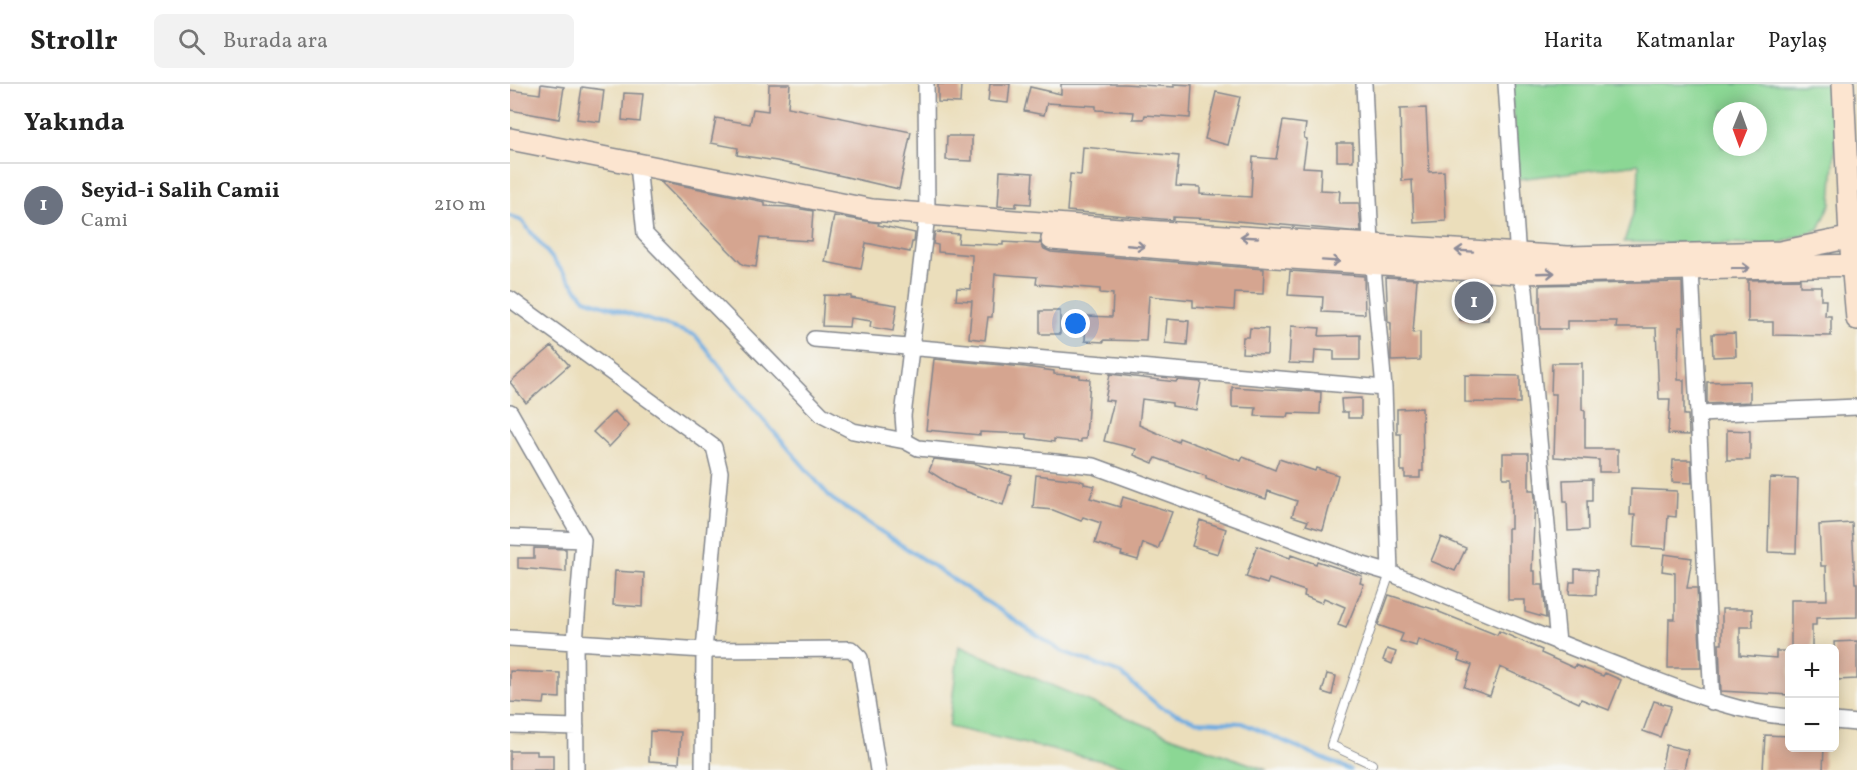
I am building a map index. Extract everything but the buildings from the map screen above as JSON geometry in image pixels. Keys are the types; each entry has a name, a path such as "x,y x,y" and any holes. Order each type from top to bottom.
{"street":[{"path":"905,441 903,416 925,221 926,84"},
{"path":"1361,84 1372,254 1384,388 1390,573"},
{"path":"1506,84 1519,264 1525,290 1558,643"},
{"path":"1843,84 1854,237 1857,320"},
{"path":"510,139 925,221 1519,264 1689,262 1855,266"},
{"path":"638,165 645,234 822,415 853,431 905,441 918,448 1094,466 1390,573 1558,643 1712,702 1785,717"},
{"path":"1689,262 1780,252 1854,237"},
{"path":"1689,262 1699,414 1712,702"},
{"path":"510,299 714,447 720,472 704,650 703,770"},
{"path":"814,339 1384,388"},
{"path":"1699,414 1857,407"},
{"path":"510,412 583,540 575,642 576,770"},
{"path":"510,537 583,540"},
{"path":"510,638 704,650 851,649 860,658 878,770"},
{"path":"1839,721 1857,723"},
{"path":"510,725 576,727"}],"lane":[{"path":"1372,764 1331,745 1390,573"}],"green space":[{"path":"1510,84 1831,84 1837,119 1831,203 1819,229 1775,245 1624,242 1638,198 1639,164 1519,179"},
{"path":"959,646 1173,737 1267,770 1143,770 949,727"}],"waterway":[{"path":"510,216 522,221 585,299 695,335 754,409 832,499 1061,651 1120,673 1160,707 1196,721 1242,723 1350,770"}],"place":[{"name":"Seyid-i Salih Camii","path":"1474,301"}]}
